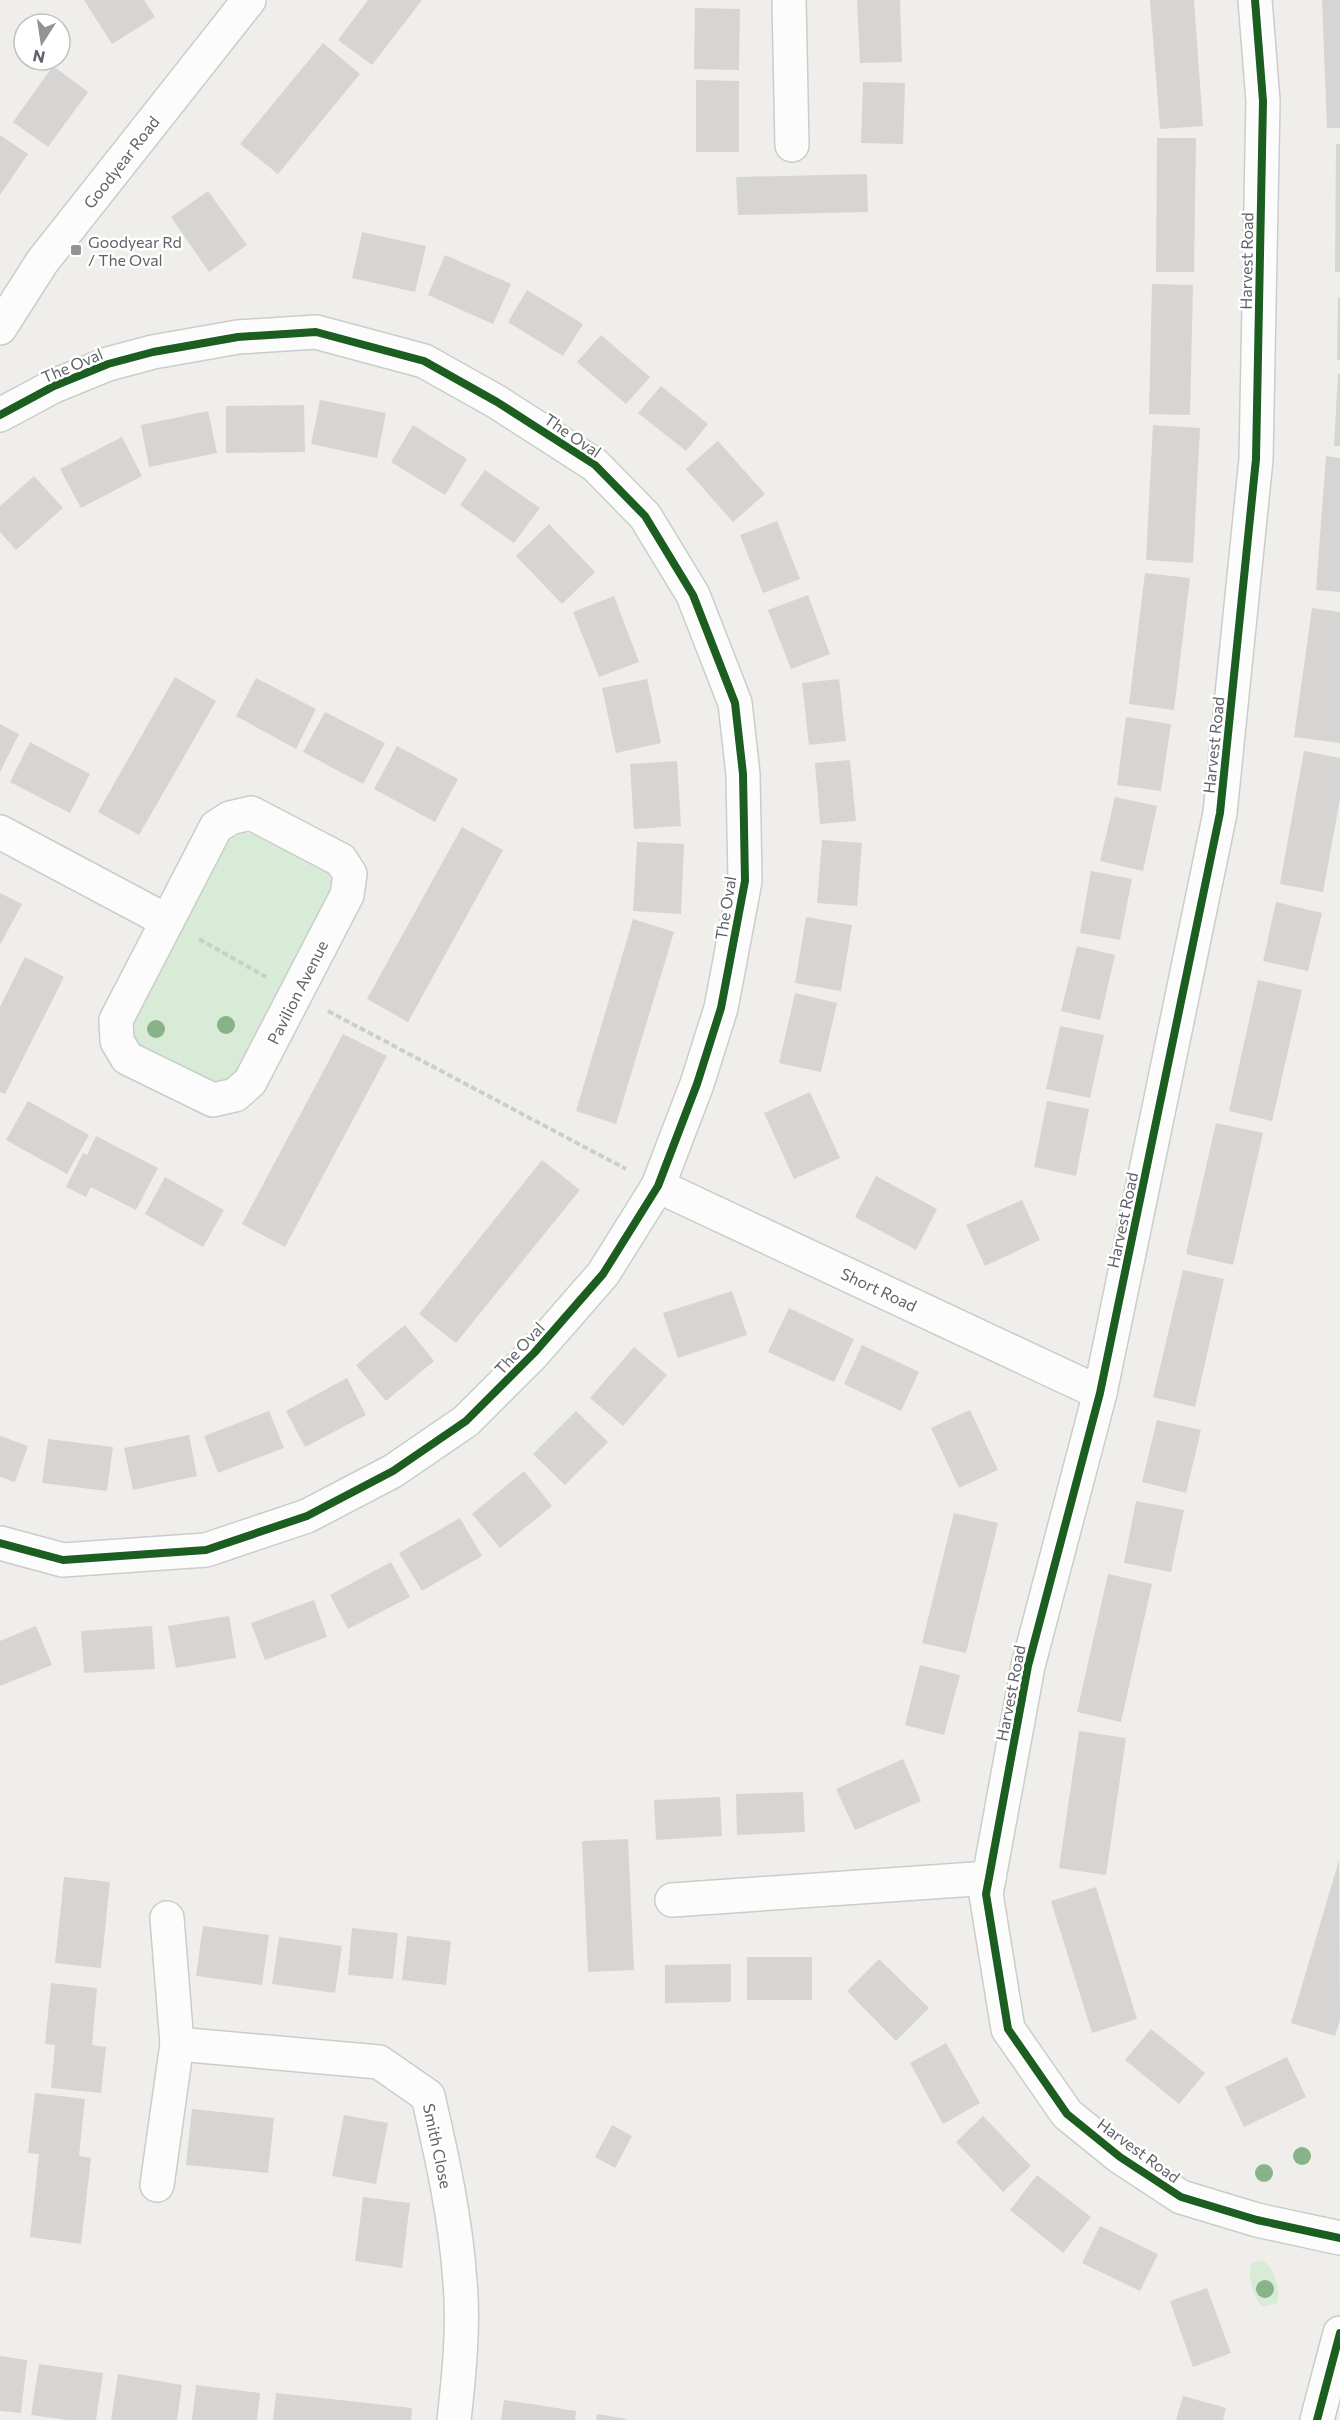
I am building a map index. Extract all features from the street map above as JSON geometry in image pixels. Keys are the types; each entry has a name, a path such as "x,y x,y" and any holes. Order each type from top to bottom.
{"street":[{"name":"Goodyear Road","path":"0,328 42,262 249,0"},
{"path":"789,0 792,145"},
{"name":"Harvest Road","path":"1256,0 1263,101 1256,459 1220,813 1100,1393 1028,1666 986,1894 1008,2029 1067,2114 1120,2157 1181,2197 1257,2220 1340,2238"},
{"name":"The Oval","path":"0,416 54,386 108,364 153,352 238,338 316,332 423,362 497,402 595,465 645,516 693,595 735,703 744,786 745,881 721,1008 697,1084 658,1186 603,1274 534,1353 466,1421 393,1471 307,1516 206,1550 63,1560 0,1543"},
{"name":"Pavilion Avenue","path":"251,813 341,860 350,874 347,895 296,994 250,1083 235,1095 213,1100 127,1058 117,1041 116,1020 216,827 230,818 251,813"},
{"path":"0,832 167,921"},
{"name":"Short Road","path":"658,1186 1100,1393"},
{"path":"672,1900 989,1878"},
{"path":"157,2185 177,2044 167,1918"},
{"name":"Smith Close","path":"177,2044 379,2062 428,2096 444,2168 460,2283 460,2363 454,2420"},
{"path":"1317,2420 1340,2333"}],"path":[{"path":"167,921 296,994 658,1186"}],"green space":[{"path":"241,833 281,842 312,853 327,868 333,891 240,1072 222,1082 205,1082 140,1053 134,1038 133,1013 224,844"},
{"path":"1262,2260 1270,2268 1276,2280 1278,2292 1277,2303 1263,2307 1254,2293 1250,2280 1252,2263"}],"building":[{"path":"84,0 144,0 155,17 112,44"},
{"path":"368,0 422,0 372,65 338,40"},
{"path":"857,0 900,0 902,62 860,63"},
{"path":"1150,0 1194,0 1203,126 1160,129"},
{"path":"1322,0 1340,0 1340,128 1327,128"},
{"path":"695,8 740,9 739,70 694,69"},
{"path":"323,43 360,74 278,174 240,144"},
{"path":"49,72 61,72 88,92 48,147 13,122"},
{"path":"696,80 739,81 739,152 696,152"},
{"path":"863,82 905,83 903,144 861,143"},
{"path":"0,135 28,154 0,195"},
{"path":"1157,138 1196,138 1194,272 1156,272"},
{"path":"1336,144 1340,144 1340,272 1335,272"},
{"path":"867,174 868,212 738,215 736,177"},
{"path":"208,191 247,245 209,272 171,217"},
{"path":"362,232 426,246 415,292 352,278"},
{"path":"445,255 511,284 493,324 428,295"},
{"path":"1152,284 1193,285 1190,415 1149,414"},
{"path":"527,290 583,324 563,356 508,322"},
{"path":"1338,297 1340,297 1340,360 1337,360"},
{"path":"601,335 650,377 626,404 577,362"},
{"path":"1338,374 1340,374 1340,446 1334,446"},
{"path":"661,386 708,424 686,451 638,413"},
{"path":"320,400 386,413 377,458 311,444"},
{"path":"304,405 305,452 226,453 226,406"},
{"path":"208,411 217,453 149,467 141,425"},
{"path":"413,425 467,459 445,495 391,462"},
{"path":"1153,425 1200,428 1193,563 1146,560"},
{"path":"122,437 142,476 81,508 60,469"},
{"path":"718,441 765,494 733,522 686,469"},
{"path":"1326,456 1340,458 1340,592 1316,590"},
{"path":"485,470 540,508 514,543 460,505"},
{"path":"34,476 63,508 16,550 0,532 0,506"},
{"path":"777,521 800,579 763,593 740,535"},
{"path":"549,524 595,572 562,604 516,556"},
{"path":"1145,573 1190,578 1174,710 1129,704"},
{"path":"808,595 830,654 791,669 768,610"},
{"path":"614,596 639,662 599,677 573,612"},
{"path":"1312,608 1340,612 1340,743 1294,737"},
{"path":"175,677 216,701 139,835 98,812"},
{"path":"256,678 316,709 296,749 236,716"},
{"path":"647,679 661,743 616,753 602,688"},
{"path":"839,679 846,741 809,745 802,683"},
{"path":"325,712 385,743 363,784 303,752"},
{"path":"1126,717 1171,724 1161,791 1117,785"},
{"path":"0,724 19,734 0,772"},
{"path":"30,742 90,774 70,813 10,782"},
{"path":"397,746 458,779 435,822 374,789"},
{"path":"1304,751 1340,758 1340,799 1323,892 1280,884"},
{"path":"850,760 856,821 820,824 815,763"},
{"path":"677,761 681,826 634,829 630,764"},
{"path":"1115,797 1157,806 1143,871 1100,861"},
{"path":"462,827 503,850 408,1022 367,999"},
{"path":"822,840 862,843 857,906 817,903"},
{"path":"637,842 684,844 681,914 633,911"},
{"path":"1091,871 1132,879 1120,940 1080,933"},
{"path":"0,893 22,904 0,945"},
{"path":"1276,902 1322,913 1308,971 1263,961"},
{"path":"806,917 852,925 841,991 795,983"},
{"path":"633,919 674,932 616,1124 576,1111"},
{"path":"1077,946 1115,955 1100,1020 1061,1011"},
{"path":"25,957 64,977 5,1094 0,1092 0,1007"},
{"path":"1258,980 1302,990 1272,1121 1229,1111"},
{"path":"795,993 837,1003 821,1072 779,1063"},
{"path":"1060,1026 1104,1035 1090,1098 1046,1089"},
{"path":"343,1034 387,1056 285,1247 242,1224"},
{"path":"810,1092 840,1158 794,1179 764,1113"},
{"path":"28,1101 89,1135 67,1174 6,1140"},
{"path":"1047,1101 1089,1109 1076,1176 1034,1167"},
{"path":"1216,1123 1263,1133 1233,1265 1186,1254"},
{"path":"96,1136 158,1168 136,1210 91,1187 86,1197 66,1187 83,1153 87,1155"},
{"path":"542,1160 580,1190 456,1343 419,1314"},
{"path":"876,1176 937,1209 916,1250 855,1217"},
{"path":"165,1177 224,1210 203,1247 145,1214"},
{"path":"1022,1200 1040,1240 985,1266 966,1225"},
{"path":"1183,1270 1224,1279 1195,1407 1153,1397"},
{"path":"732,1291 747,1335 678,1358 663,1313"},
{"path":"789,1308 854,1339 834,1382 768,1352"},
{"path":"405,1325 434,1361 386,1401 356,1365"},
{"path":"862,1345 919,1372 901,1411 844,1384"},
{"path":"634,1347 667,1375 623,1426 590,1398"},
{"path":"347,1378 366,1415 305,1447 286,1411"},
{"path":"970,1410 998,1470 959,1488 931,1428"},
{"path":"269,1411 284,1448 218,1473 204,1436"},
{"path":"576,1411 608,1442 565,1485 533,1454"},
{"path":"1157,1420 1201,1430 1186,1493 1142,1482"},
{"path":"189,1435 197,1476 133,1490 124,1448"},
{"path":"0,1436 28,1446 15,1482 0,1477"},
{"path":"48,1439 113,1447 107,1491 42,1483"},
{"path":"524,1471 552,1506 500,1548 472,1514"},
{"path":"1136,1501 1184,1510 1171,1572 1124,1563"},
{"path":"954,1513 998,1523 966,1653 922,1643"},
{"path":"460,1518 482,1556 422,1591 399,1553"},
{"path":"391,1562 410,1597 348,1629 330,1595"},
{"path":"1108,1574 1152,1584 1121,1722 1077,1712"},
{"path":"314,1600 327,1637 265,1660 251,1623"},
{"path":"229,1616 236,1658 176,1668 168,1626"},
{"path":"36,1626 52,1665 0,1686 0,1641"},
{"path":"152,1626 155,1669 84,1673 81,1631"},
{"path":"920,1665 960,1675 944,1735 905,1725"},
{"path":"1079,1731 1126,1738 1106,1875 1059,1868"},
{"path":"903,1759 921,1801 855,1830 836,1789"},
{"path":"803,1792 805,1832 737,1835 736,1794"},
{"path":"720,1797 722,1836 656,1840 654,1800"},
{"path":"628,1839 634,1970 588,1972 582,1841"},
{"path":"1339,1860 1340,2020 1335,2036 1291,2023"},
{"path":"64,1877 110,1882 101,1968 55,1963"},
{"path":"1096,1887 1137,2019 1092,2033 1051,1901"},
{"path":"203,1926 269,1935 262,1985 196,1976"},
{"path":"352,1928 398,1933 393,1979 348,1975"},
{"path":"407,1936 451,1941 446,1985 402,1980"},
{"path":"279,1937 342,1946 335,1993 272,1984"},
{"path":"747,1957 812,1957 812,2000 747,2000"},
{"path":"879,1959 929,2008 896,2041 847,1991"},
{"path":"731,1964 731,2002 665,2003 665,1965"},
{"path":"51,1983 97,1988 92,2045 106,2047 101,2093 51,2088 55,2045 45,2044"},
{"path":"1151,2029 1205,2073 1179,2104 1125,2060"},
{"path":"946,2043 980,2103 943,2124 910,2063"},
{"path":"1287,2057 1306,2097 1244,2127 1225,2087"},
{"path":"35,2093 85,2099 79,2156 91,2158 81,2244 30,2237 39,2154 28,2153"},
{"path":"192,2109 274,2118 268,2173 186,2165"},
{"path":"344,2115 388,2123 376,2184 332,2176"},
{"path":"983,2116 1031,2166 1003,2192 956,2142"},
{"path":"612,2125 632,2136 615,2168 595,2157"},
{"path":"1037,2175 1091,2217 1063,2253 1010,2210"},
{"path":"363,2197 410,2203 402,2268 355,2261"},
{"path":"1100,2226 1158,2254 1140,2291 1082,2263"},
{"path":"1207,2288 1231,2353 1193,2367 1170,2301"},
{"path":"0,2356 27,2360 21,2413 0,2411"},
{"path":"39,2364 103,2373 96,2420 68,2420 31,2415"},
{"path":"118,2374 182,2385 177,2420 111,2420"},
{"path":"196,2385 260,2393 257,2420 192,2420"},
{"path":"276,2393 412,2408 411,2420 273,2420"},
{"path":"1183,2396 1226,2408 1223,2420 1176,2420"},
{"path":"504,2400 576,2411 575,2420 501,2420"},
{"path":"597,2414 627,2419 627,2420 596,2420"}],"cycle path":[{"path":"1255,0 1263,101 1256,459 1220,813 1100,1393 1028,1666 986,1894 1008,2029 1067,2114 1120,2157 1181,2197 1257,2220 1340,2238"},
{"path":"0,415 54,386 108,364 153,352 238,337 316,332 424,361 497,402 595,465 645,516 693,595 735,703 743,774 745,881 721,1008 697,1084 658,1186 603,1274 534,1353 466,1421 393,1471 307,1516 206,1550 63,1560 0,1543"},
{"path":"1317,2420 1340,2333"}],"place":[{"name":"Goodyear Rd / The Oval","path":"76,250"}]}
